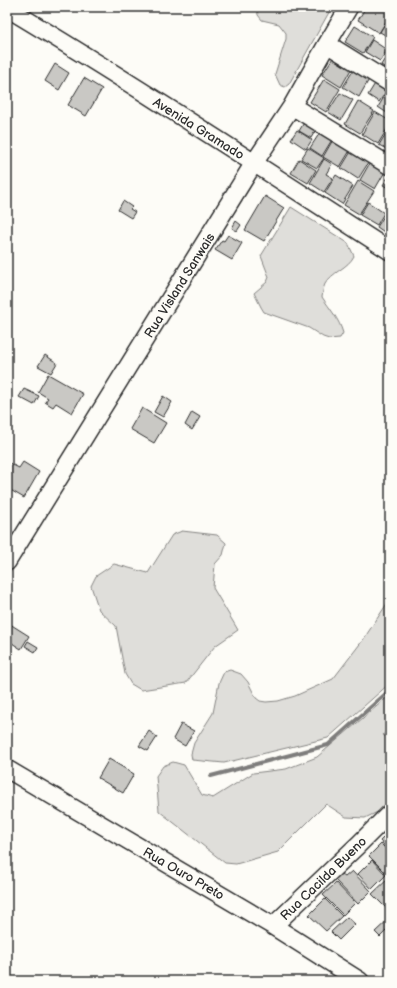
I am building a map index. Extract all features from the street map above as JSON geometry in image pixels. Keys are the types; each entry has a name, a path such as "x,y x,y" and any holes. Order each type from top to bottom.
{"street":[{"name":"Rua Visland Sanwais","path":"7,562 254,163 292,106 349,7"},
{"name":"Avenida Gramado","path":"7,8 64,42 390,251"},
{"path":"327,44 390,83"},
{"path":"292,106 390,166"},
{"name":"Rua Ouro Preto","path":"7,769 273,926 360,981"},
{"name":"Rua Cacilda Bueno","path":"273,926 358,846 390,813"}],"shaded area":[{"path":"257,7 332,7 289,84 285,87 280,85 275,74 286,39 286,33 279,24 262,20 258,15"},
{"path":"291,207 348,243 354,256 348,264 328,280 324,286 322,297 339,323 343,333 340,338 329,339 323,337 309,328 264,312 254,293 267,282 269,277 261,256"},
{"path":"182,531 217,535 226,543 223,555 215,564 213,588 238,630 215,646 186,683 141,690 131,684 125,674 116,626 99,610 91,586 96,576 114,564 148,573 172,535"},
{"path":"390,599 390,683 328,738 224,763 192,760 191,754 194,743 213,713 219,683 224,672 230,670 241,674 248,682 256,698 260,701 278,701 295,696 333,679 363,640"},
{"path":"390,695 390,727 383,735 390,740 390,806 365,818 346,817 326,804 278,852 236,864 225,863 159,811 156,776 163,766 173,762 184,765 202,795 213,798 253,773 286,769 317,757"}],"building":[{"path":"366,7 390,7 390,15 379,33 358,20"},
{"path":"390,16 390,38 380,32"},
{"path":"355,26 373,37 363,53 345,42"},
{"path":"372,40 387,50 380,61 365,52"},
{"path":"390,50 390,71 381,65"},
{"path":"336,53 354,64 341,87 322,75"},
{"path":"55,64 69,73 59,90 45,81"},
{"path":"356,66 371,76 359,97 343,87"},
{"path":"84,78 102,89 86,116 68,105"},
{"path":"324,79 340,89 326,112 310,102"},
{"path":"376,82 388,89 379,102 368,95"},
{"path":"389,89 390,90 390,115 378,107"},
{"path":"340,93 353,100 341,120 328,112"},
{"path":"358,101 374,111 360,133 345,124"},
{"path":"375,112 390,121 390,124 378,144 362,134"},
{"path":"305,121 317,128 311,138 299,131"},
{"path":"297,130 312,140 306,149 291,139"},
{"path":"388,130 390,131 390,151 379,145"},
{"path":"321,131 333,138 322,156 310,148"},
{"path":"334,138 351,149 340,167 323,157"},
{"path":"308,148 324,158 317,168 301,159"},
{"path":"352,150 370,160 358,179 341,168"},
{"path":"299,159 316,170 308,183 291,173"},
{"path":"324,159 332,164 326,174 333,178 324,192 310,183"},
{"path":"371,161 386,170 375,189 360,180"},
{"path":"390,174 390,189 383,185"},
{"path":"336,175 353,186 342,204 325,193"},
{"path":"358,181 374,191 359,214 344,205"},
{"path":"265,196 284,208 264,241 245,230"},
{"path":"123,201 132,207 130,209 135,212 131,218 118,210"},
{"path":"368,202 384,213 377,225 360,215"},
{"path":"386,213 390,215 390,236 377,227"},
{"path":"236,221 241,225 237,231 232,228"},
{"path":"228,235 242,243 232,260 215,250 222,240 224,241"},
{"path":"45,355 57,363 51,373 38,366"},
{"path":"48,374 83,394 72,413 56,403 53,407 45,402 48,398 38,392"},
{"path":"24,389 39,396 34,405 19,397"},
{"path":"163,396 172,402 163,417 154,412"},
{"path":"142,408 166,423 154,443 130,429"},
{"path":"192,412 200,417 192,430 185,425"},
{"path":"23,462 39,472 24,498 7,488 7,466 9,463 19,468"},
{"path":"10,624 29,636 21,649 12,643 9,648 7,646 7,629"},
{"path":"28,641 38,647 35,652 25,646"},
{"path":"7,649 12,652 7,660"},
{"path":"181,724 194,731 185,746 173,739"},
{"path":"149,731 157,737 148,751 139,746"},
{"path":"109,759 134,774 123,793 98,778"},
{"path":"390,831 390,852 380,841"},
{"path":"381,844 390,853 390,867 385,872 369,856"},
{"path":"372,860 386,875 372,889 358,874"},
{"path":"352,871 371,891 358,904 335,880 341,874 345,877"},
{"path":"390,877 390,912 372,894"},
{"path":"336,883 355,903 343,915 323,895"},
{"path":"325,899 342,916 326,931 309,915"},
{"path":"347,917 355,924 339,940 331,932"},
{"path":"390,918 390,927 380,937 375,932"}],"waterway":[{"path":"211,776 328,745 390,690"}]}
